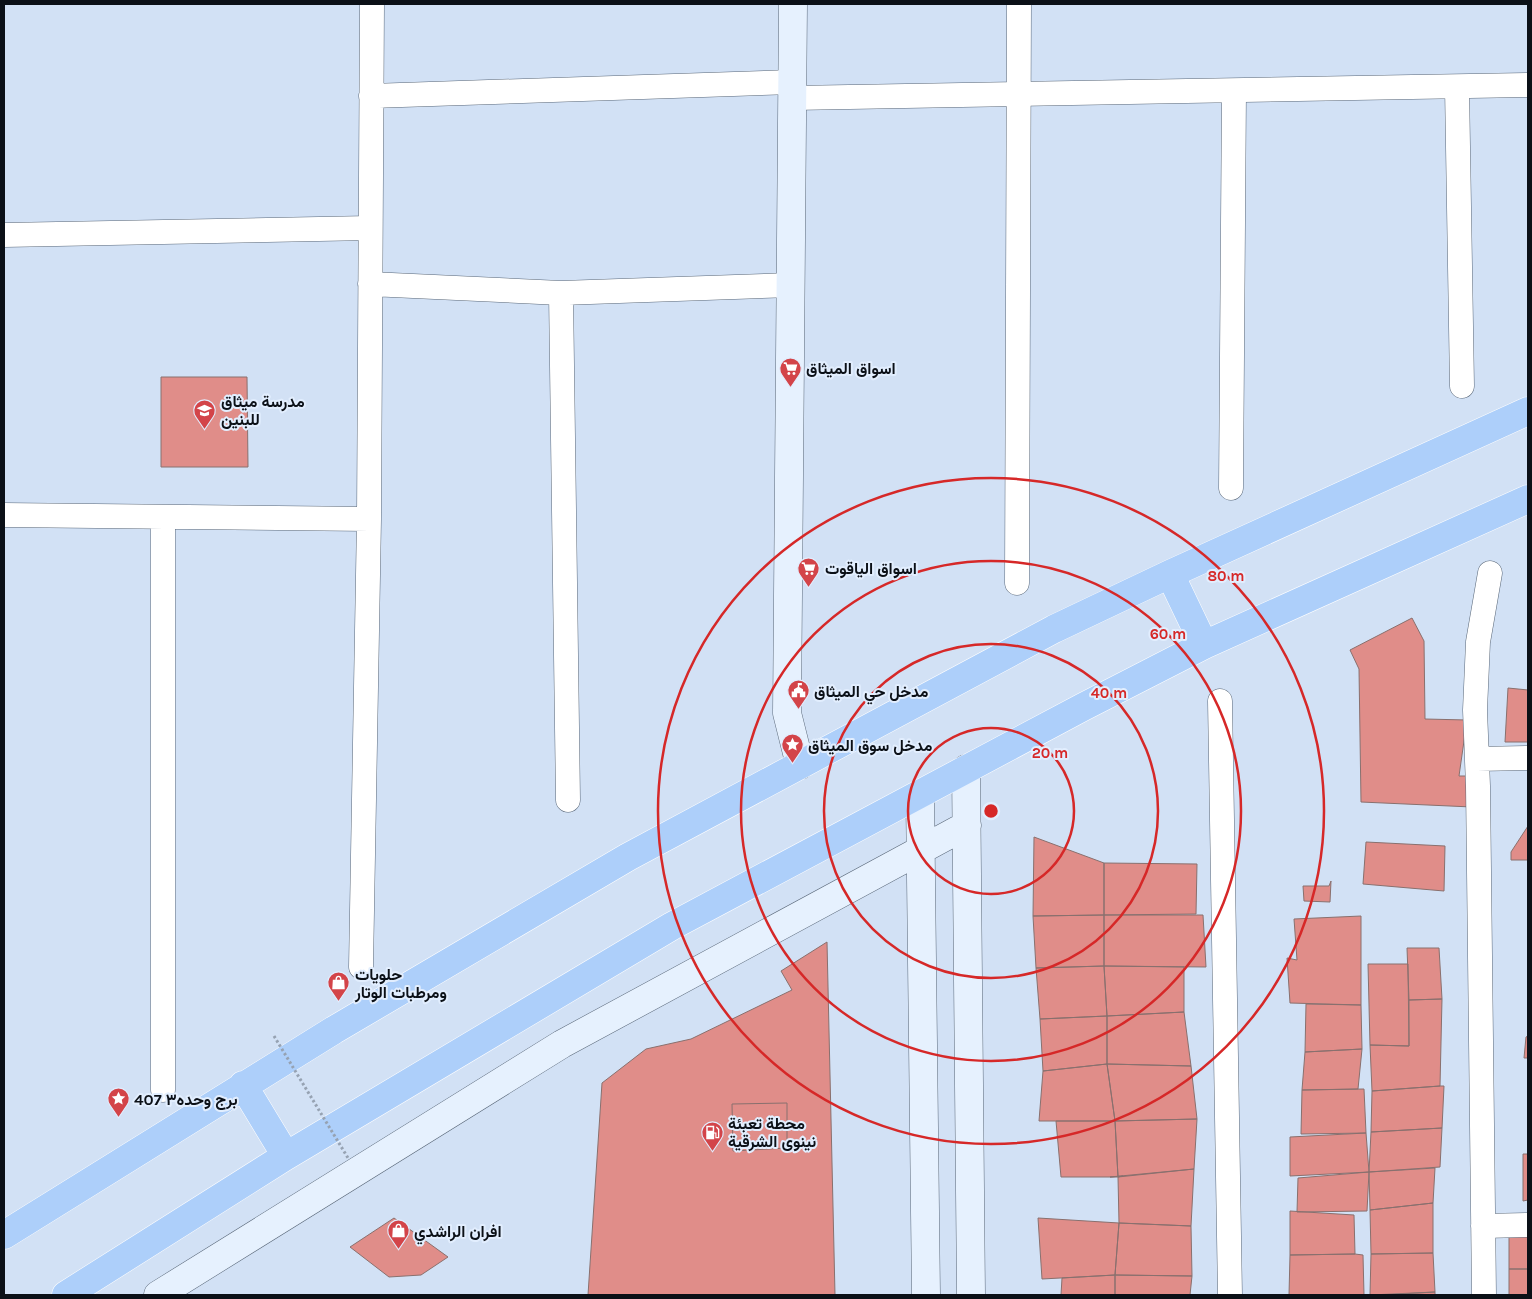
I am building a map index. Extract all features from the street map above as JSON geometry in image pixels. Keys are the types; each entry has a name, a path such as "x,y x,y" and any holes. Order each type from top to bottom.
{"highway":[{"path":"4,1235 243,1085 620,862 1054,630 1170,574 1528,411"},
{"path":"66,1295 286,1156 672,926 966,769 1204,645 1528,499"},
{"path":"1170,574 1204,645"},
{"path":"243,1085 286,1156"}],"street":[{"path":"360,967 369,519 372,4"},
{"path":"793,4 787,713 800,765"},
{"path":"1017,583 1019,4"},
{"path":"371,96 792,90 1019,94 1528,85"},
{"path":"1457,87 1462,386"},
{"path":"1231,488 1234,91"},
{"path":"4,235 370,228"},
{"path":"370,284 561,293 791,285"},
{"path":"561,293 568,800"},
{"path":"4,515 369,519"},
{"path":"163,517 163,1090"},
{"path":"1484,1295 1476,710 1478,642 1490,573"},
{"path":"1220,701 1230,1295"},
{"path":"1477,758 1528,758"},
{"path":"966,769 972,1295"},
{"path":"920,794 926,1295"},
{"path":"158,1295 562,1044 967,825"},
{"path":"1483,1226 1528,1225"}],"path":[{"path":"274,1036 348,1158"}],"building":[{"path":"161,377 247,377 248,467 161,467"},
{"path":"1412,618 1424,641 1425,719 1467,720 1459,776 1473,776 1472,807 1361,802 1359,669 1350,650"},
{"path":"1508,688 1528,690 1528,742 1505,742"},
{"path":"1528,826 1528,860 1511,860 1511,852"},
{"path":"1034,837 1104,863 1104,915 1033,916"},
{"path":"1366,842 1445,846 1444,891 1363,884"},
{"path":"1104,863 1197,864 1196,914 1104,915"},
{"path":"1331,881 1330,902 1304,901 1303,886 1329,886"},
{"path":"1104,915 1104,966 1036,968 1033,916"},
{"path":"1104,915 1203,915 1206,967 1104,966"},
{"path":"1361,916 1361,1005 1290,1003 1287,958 1297,960 1294,919"},
{"path":"827,942 835,1295 588,1295 602,1083 646,1049 691,1039 792,990 781,971"},
{"path":"1407,948 1439,948 1442,999 1409,1000"},
{"path":"1368,964 1408,964 1409,1046 1370,1045"},
{"path":"1104,966 1107,1016 1040,1019 1036,968"},
{"path":"1104,966 1184,967 1184,1012 1107,1016"},
{"path":"1442,999 1440,1086 1372,1091 1370,1045 1409,1046 1409,1000"},
{"path":"1306,1004 1361,1005 1362,1049 1305,1052"},
{"path":"1184,1012 1191,1066 1107,1064 1107,1016"},
{"path":"1107,1016 1107,1064 1043,1071 1040,1019"},
{"path":"1528,1036 1528,1058 1524,1058 1526,1037"},
{"path":"1362,1049 1358,1089 1302,1090 1305,1052"},
{"path":"1107,1064 1115,1121 1039,1121 1043,1071"},
{"path":"1107,1064 1191,1066 1197,1119 1115,1121"},
{"path":"1444,1086 1442,1128 1371,1132 1372,1091"},
{"path":"1364,1089 1366,1133 1301,1134 1302,1090"},
{"path":"787,1103 787,1148 733,1151 732,1104"},
{"path":"1197,1119 1194,1169 1118,1177 1115,1121"},
{"path":"1056,1121 1115,1121 1118,1177 1061,1177"},
{"path":"1442,1128 1440,1167 1369,1172 1371,1132"},
{"path":"1366,1133 1369,1172 1290,1176 1290,1137"},
{"path":"1523,1154 1528,1154 1528,1200 1523,1201"},
{"path":"1435,1168 1433,1203 1370,1210 1369,1172"},
{"path":"1194,1169 1191,1226 1119,1223 1118,1177 1123,1176 1110,1177"},
{"path":"1369,1172 1367,1211 1297,1212 1298,1178"},
{"path":"1433,1203 1433,1253 1371,1254 1370,1210"},
{"path":"1290,1211 1354,1215 1355,1254 1290,1255"},
{"path":"394,1218 448,1257 421,1275 389,1277 350,1247"},
{"path":"1038,1218 1119,1223 1115,1275 1042,1279"},
{"path":"1119,1223 1191,1226 1192,1276 1115,1275"},
{"path":"1528,1230 1528,1269 1509,1269 1509,1231"},
{"path":"1433,1253 1435,1292 1370,1295 1371,1254"},
{"path":"1290,1255 1363,1255 1364,1295 1289,1295"},
{"path":"1509,1269 1528,1269 1528,1295 1509,1295"},
{"path":"1115,1275 1115,1295 1061,1295 1062,1278"},
{"path":"1115,1275 1192,1276 1190,1295 1115,1295"},
{"path":"1435,1292 1435,1295 1383,1295"}],"place":[{"name":"اسواق الميثاق","path":"790,387"},
{"name":"مدرسة ميثاق للبنين","path":"205,429"},
{"name":"اسواق الياقوت","path":"809,587"},
{"name":"مدخل حي الميثاق","path":"798,710"},
{"name":"مدخل سوق الميثاق","path":"792,764"},
{"name":"حلويات ومرطبات الوتار","path":"339,1002"},
{"name":"برج وحده٣ 407","path":"118,1118"},
{"name":"محطة تعبئة نينوى الشرقية","path":"712,1151"},
{"name":"افران الراشدي","path":"398,1250"}]}
